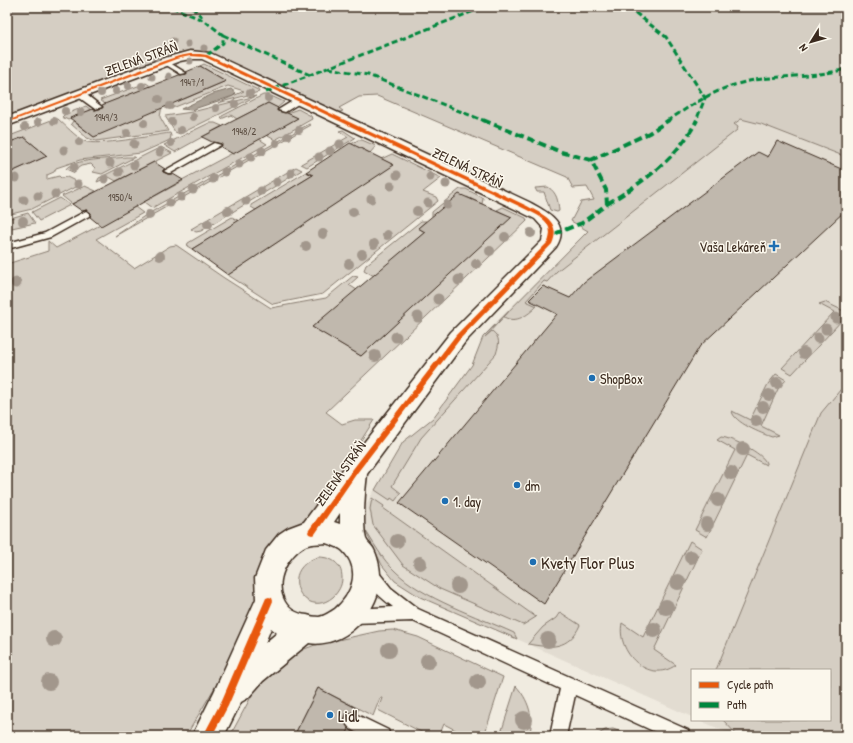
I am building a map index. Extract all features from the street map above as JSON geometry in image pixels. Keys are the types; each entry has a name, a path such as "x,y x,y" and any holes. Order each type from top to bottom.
{"street":[{"name":"ZELENÁ STRÁŇ","path":"7,122 188,54 206,56 290,106 523,206 547,219 553,230 553,238 550,243 458,337 355,471 312,532"},
{"name":"ZELENÁ STRÁŇ","path":"353,542 352,496 355,471"},
{"path":"327,531 341,534 353,542 362,554 368,569 366,586 360,603 348,617 334,626 319,630 303,630 288,624 276,614 269,601 267,586 269,571 276,557 285,545 298,537 312,532 327,531"},
{"path":"206,736 227,700 269,601"},
{"path":"227,700 254,671 303,630"}],"lane":[{"path":"165,62 183,73"},
{"path":"80,94 98,107"},
{"path":"168,171 217,145"},
{"path":"12,245 42,237 86,214"},
{"path":"368,569 386,593 413,614 682,736"},
{"path":"348,617 413,614"},
{"path":"558,736 569,685"},
{"path":"353,721 382,736"}],"shaded area":[{"path":"7,7 846,7 846,157 761,124 741,119 734,124 738,127 737,130 557,271 547,282 544,281 526,301 537,306 522,318 513,320 504,317 510,310 485,337 492,331 497,336 498,344 496,354 421,438 392,486 401,493 395,501 391,498 390,500 375,490 403,442 433,418 472,365 483,337 588,231 571,221 581,202 594,200 587,187 573,188 567,177 377,96 359,97 339,108 343,111 337,113 207,53 195,51 178,53 7,118"},
{"path":"204,64 258,90 259,92 218,103 244,91 228,86 175,107 166,109 167,98 161,85 184,99 226,81 200,66"},
{"path":"146,83 162,96 163,100 160,117 168,131 96,141 87,138 71,124 73,121 94,137 105,104 100,100"},
{"path":"231,89 236,93 233,96 191,110 181,109 213,94"},
{"path":"263,95 269,95 284,102 277,108 268,103 237,119 231,115 221,119 222,116"},
{"path":"256,96 180,134 175,132 165,116 192,112"},
{"path":"86,106 91,110 68,120 62,117 64,115"},
{"path":"298,109 311,116 312,119 275,140 266,135 297,118 287,113"},
{"path":"54,119 58,119 84,141 101,143 112,142 170,133 171,136 170,140 141,153 80,160 56,168 54,172 47,175 47,179 59,176 61,178 67,177 81,184 32,209 7,215 7,174 47,156 24,137 9,143 7,137"},
{"path":"741,119 761,124 846,157 846,736 735,736 701,721 831,721 831,669 691,669 691,717 412,592 395,581 382,565 364,528 362,511 403,442 433,418 472,365 483,337 495,323 592,227"},
{"path":"209,123 215,123 222,126 175,152 164,145"},
{"path":"309,124 311,125 115,236 146,215"},
{"path":"343,130 355,138 307,167 301,164 348,137 339,131"},
{"path":"259,139 267,144 152,208 144,202 183,181 182,180"},
{"path":"358,140 362,140 376,146 370,153 358,147 323,161"},
{"path":"161,147 172,153 116,181 109,177 97,182 99,178"},
{"path":"392,154 441,178 423,192 436,197 438,201 323,294 273,304 228,275 393,165 381,159"},
{"path":"135,157 102,174 93,172 95,168 91,164 81,166 75,170 75,173 66,169 76,163 84,161"},
{"path":"296,167 302,170 201,231 196,232 191,229"},
{"path":"306,172 313,175 256,210 251,207 251,205"},
{"path":"85,186 96,191 72,204 62,196"},
{"path":"548,187 556,197 559,211 557,212 550,210 544,192 537,192 535,188"},
{"path":"460,189 466,189 483,198 482,204 467,197 440,220 432,216 432,212"},
{"path":"60,198 70,205 39,221 32,212"},
{"path":"135,207 143,213 96,239 134,268 170,246 176,245 271,308 326,298 353,276 358,277 349,285 357,290 313,327 361,356 511,217 497,210 503,207 526,218 527,221 326,412 342,424 355,420 374,420 256,605 248,631 186,736 7,736 7,264 48,251 48,241 56,248"},
{"path":"28,213 35,223 7,229 7,219"},
{"path":"232,217 239,221 192,249 187,246 188,243"},
{"path":"421,221 426,221 418,228 425,232 374,276 364,270 366,265"},
{"path":"825,302 846,312 846,319 844,318 792,374 782,368 834,312 819,304"},
{"path":"776,374 786,380 778,389 761,426 779,435 772,437 742,423 737,419 732,411 750,420 768,384"},
{"path":"846,383 846,736 738,736 724,721 831,721 831,669 716,669 821,413"},
{"path":"721,437 739,443 753,451 764,459 766,465 747,455 707,537 695,530 735,450 717,440"},
{"path":"372,498 384,506 383,508 536,617 523,625 440,589 403,565 373,525 370,509"},
{"path":"364,528 386,561 407,581 420,590 451,606 514,633 517,639 420,597 395,581 382,565"},
{"path":"690,541 702,549 654,650 676,665 665,670 655,671 645,668 636,662 624,645 621,634 622,623 643,637"},
{"path":"318,557 327,558 338,565 342,573 342,581 337,593 333,597 322,603 313,603 304,598 299,591 297,582 299,572 305,563"},
{"path":"560,612 580,625 576,633 570,639 565,643 551,646 528,644 543,627 556,618"},
{"path":"393,630 418,637 503,677 484,736 467,736 444,724 439,736 429,736 378,710 382,698 380,698 373,716 318,688 294,736 230,736 260,683 294,653 315,645 379,631"},
{"path":"516,686 527,703 531,716 531,729 529,736 500,736"},
{"path":"613,729 632,736 596,736 605,730"}],"building":[{"path":"200,66 226,81 94,137 70,118 93,109 95,110 102,108 102,105 179,75 186,74 186,72"},
{"path":"268,103 278,108 278,111 298,118 233,154 221,147 221,144 212,142 202,137"},
{"path":"24,137 47,156 7,174 7,143"},
{"name":"ShopBox","path":"777,141 846,171 846,210 700,346 544,604 399,503 557,314 529,300 543,286 570,298 584,282 758,152 768,157"},
{"path":"350,143 394,165 228,275 192,249 313,175 306,172"},
{"path":"154,162 165,169 163,172 173,174 183,180 101,226 90,217 91,213 87,210 82,211 72,204"},
{"path":"459,194 512,217 361,356 312,327 425,232 418,228"},
{"name":"Lidl","path":"318,688 358,709 357,713 353,712 346,715 344,722 349,729 346,736 294,736"}],"marked path":[{"path":"172,7 205,21 223,35 223,43 206,56"},
{"path":"192,7 202,17"},
{"path":"266,92 484,7"},
{"path":"607,204 639,184 667,161 680,147 690,133 699,116 705,98 666,37 628,7"},
{"path":"223,35 310,75"},
{"path":"328,68 368,75 561,152 591,160"},
{"path":"554,234 582,223 607,204 606,190 591,160 649,133 709,94 728,87 755,80 827,74 846,69"}],"cycle path":[{"path":"7,122 175,58 190,55 206,56 523,206 541,216 550,224 553,229 553,236 550,243 458,337 355,471 312,532"},
{"path":"207,736 225,703 269,601"}],"place":[{"name":"Vaša Lekáreň","path":"774,246"},
{"name":"ShopBox","path":"592,378"},
{"name":"dm","path":"517,485"},
{"name":"1. day","path":"445,501"},
{"name":"Kvety Flor Plus","path":"533,562"},
{"name":"Lidl","path":"330,715"}]}
